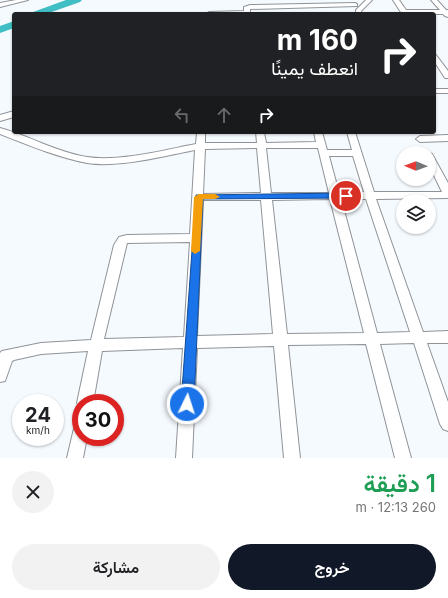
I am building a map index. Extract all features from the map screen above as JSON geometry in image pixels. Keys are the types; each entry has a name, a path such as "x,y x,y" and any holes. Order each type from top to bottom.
{"street":[{"path":"0,4 25,0"},
{"path":"247,12 246,8 248,7 310,6 357,8 369,0"},
{"path":"396,0 403,12"},
{"path":"434,0 447,13"},
{"path":"286,6 288,12"},
{"path":"310,6 312,12"},
{"path":"436,13 447,13"},
{"path":"436,58 448,60"},
{"path":"436,59 448,76"},
{"path":"436,91 448,91"},
{"path":"0,118 12,115"},
{"path":"0,131 52,151 88,160 135,158 201,146 262,145 357,153"},
{"path":"184,458 199,197 201,134"},
{"path":"260,134 292,458"},
{"path":"319,134 403,458"},
{"path":"352,134 370,196 448,424"},
{"path":"418,135 448,138"},
{"path":"418,135 424,146"},
{"path":"199,197 448,194 436,170"},
{"path":"87,394 96,346 120,245 123,240 196,238"},
{"path":"0,376 4,358 31,350 191,342 448,337"},
{"path":"75,458 77,446"}],"waterway":[{"path":"42,12 77,0"},
{"path":"0,30 12,25"}],"slow traffic":[{"path":"195,251 199,197 215,197"}],"route":[{"path":"187,404 199,197 346,196"}]}
